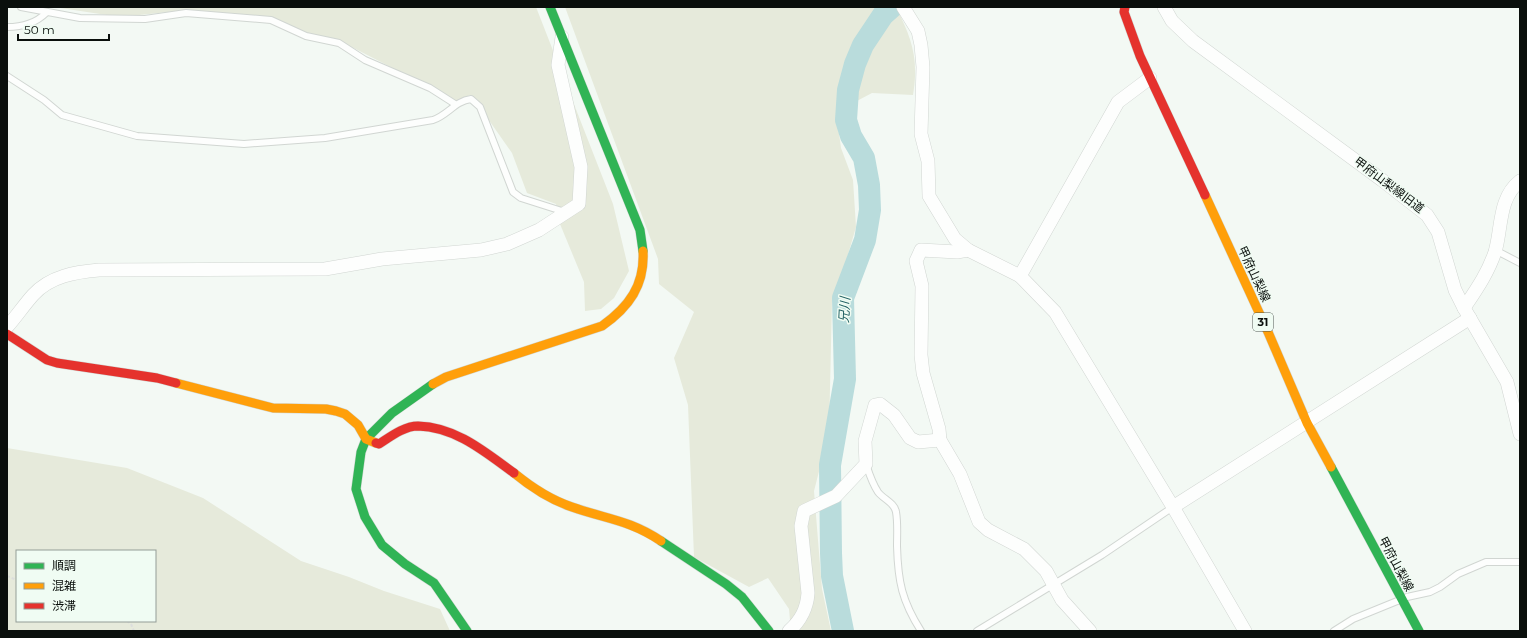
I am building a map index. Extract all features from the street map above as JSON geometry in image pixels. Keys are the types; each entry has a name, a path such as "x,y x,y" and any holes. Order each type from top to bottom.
{"street":[{"path":"467,631 434,583 405,564 382,545 365,517 356,489 361,452 366,439 392,413 425,389 446,376 602,326 617,316 635,296 644,267 644,243 550,7"},
{"path":"903,7 918,31 921,45 923,67 922,134 928,161 929,196 955,238 968,250 1020,276 1055,312 1174,507 1245,631"},
{"name":"甲府山梨線","path":"1125,7 1124,12 1129,30 1265,325 1307,423 1400,599 1419,631"},
{"name":"甲府山梨線旧道","path":"1164,7 1172,21 1193,41 1428,215 1438,232 1455,290 1507,382 1520,434"},
{"path":"7,326 34,294 48,283 74,273 99,270 324,269 382,259 494,248 539,230 568,213 579,204 581,167 558,65 562,36"},
{"path":"1020,276 1118,102 1150,78"},
{"path":"1174,507 1307,423 1467,313 1486,274 1495,250 1502,209 1515,185 1520,181"},
{"path":"968,250 956,252 921,250 916,261 922,286 921,355 923,373 939,429 940,440 960,474 979,522 988,530 1024,549 1046,571 1054,583 1062,600 1090,631"},
{"path":"7,334 47,360 57,363 157,378 273,408 326,409 336,411 345,414 358,425 366,439 379,444 395,433 417,426 446,431 471,441 529,485 544,494 570,506 632,524 644,529 726,584 742,597 768,631"},
{"path":"790,631 798,623 808,602 801,526 804,511 836,496 866,464 865,441 875,405 880,404 894,415 910,438 918,442 940,440"}],"lane":[{"path":"21,7 46,13 80,18 145,19 186,13 271,20 306,36 339,42 365,60 430,88 455,104"},
{"path":"7,27 22,26 41,18 46,13"},
{"path":"7,76 44,100 62,115 97,126 137,136 244,144 325,138 433,120 446,114 455,104 471,100 480,107 513,192 521,198 568,213"},
{"path":"1495,250 1520,263"},
{"path":"866,464 872,482 879,494 890,503 896,511 897,558 900,586 908,610 921,631"},
{"path":"977,631 1102,555 1174,507"},
{"path":"1334,631 1353,619 1400,599 1430,592 1440,587 1458,574 1486,562 1520,562"}],"path":[{"path":"128,622 134,631"}],"shaded area":[{"path":"54,7 536,7 613,204 629,271 614,298 601,309 585,311 584,282 560,224 556,204 527,193 512,153 486,116 478,100 470,95 457,101 338,40 306,33 267,17 187,10 120,17"},
{"path":"565,7 896,7 906,29 913,50 915,82 913,95 872,93 836,112 841,148 853,180 856,227 845,265 832,301 829,432 814,491 822,589 831,631 791,631 789,609 768,578 749,587 694,557 688,405 674,358 694,312 659,284 658,259"},
{"path":"7,448 127,468 203,498 301,561 349,577 384,591 440,609 450,631 7,631"}],"waterway":[{"name":"兄川","path":"843,631 832,576 830,465 845,379 843,298 865,240 870,210 869,185 864,158 851,136 846,120 848,90 855,64 863,45 883,15 892,7"}],"traffic: fast":[{"path":"550,7 640,230 643,251"},
{"path":"433,384 392,413 366,439 361,452 356,489 365,517 382,545 405,564 434,583 467,631"},
{"path":"1331,467 1419,631"},
{"path":"661,541 726,584 742,597 769,631"}],"traffic: slow":[{"path":"1205,195 1268,332 1307,423 1331,467"},
{"path":"433,384 446,377 602,326 620,311 627,303 638,285 643,263 643,251"},
{"path":"176,383 273,408 326,409 336,411 345,414 358,425 366,439 376,443"},
{"path":"514,473 534,488 556,501 628,524 661,541"}],"traffic: jam":[{"path":"1125,7 1124,12 1140,56 1205,195"},
{"path":"7,334 47,360 57,363 157,378 176,383"},
{"path":"376,443 379,444 397,432 413,426 432,427 469,442 514,473"}]}
